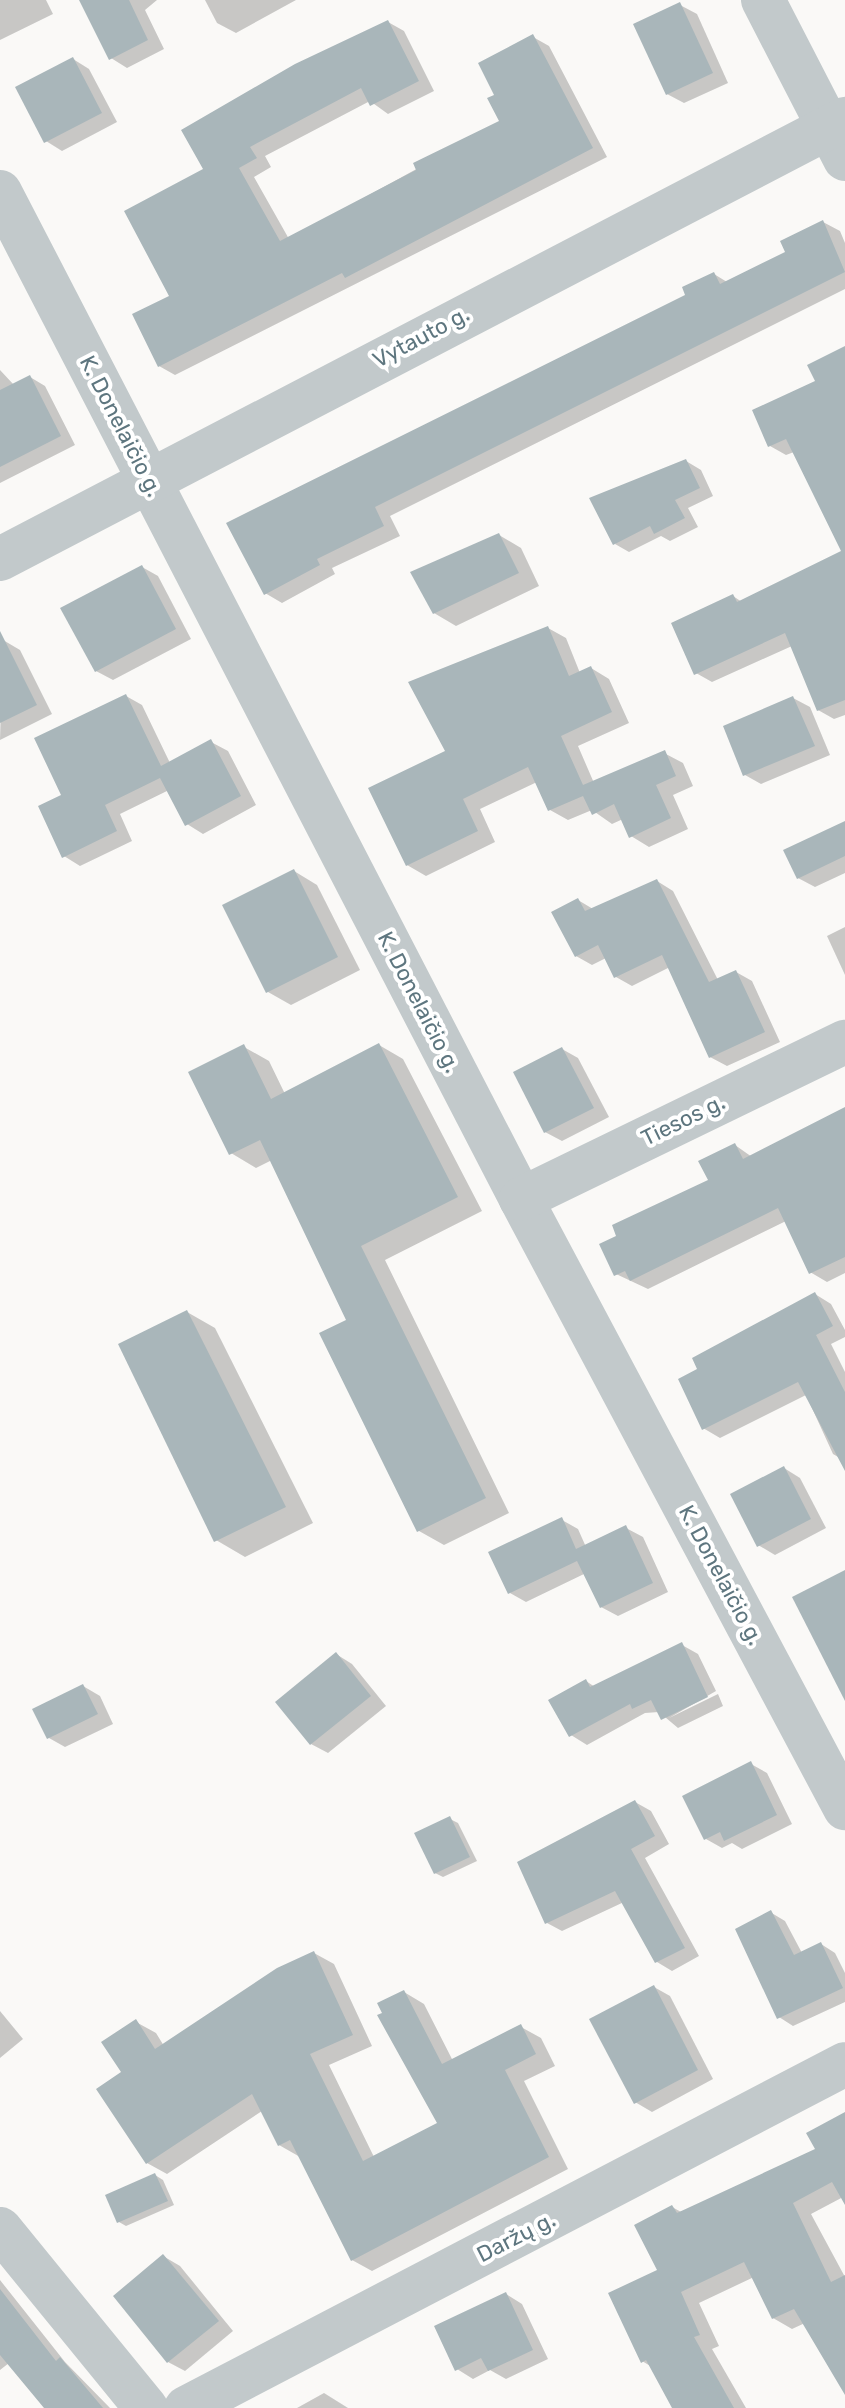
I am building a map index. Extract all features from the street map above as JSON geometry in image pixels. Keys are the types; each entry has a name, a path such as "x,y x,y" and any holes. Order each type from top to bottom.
{"street":[{"path":"763,0 839,136"},
{"name":"Vytauto g.","path":"0,559 839,136"},
{"name":"K. Donelaičio g.","path":"0,192 521,1199 845,1808"},
{"name":"Tiesos g.","path":"521,1199 845,1042"},
{"name":"Daržų g.","path":"186,2408 845,2064"},
{"path":"0,2229 146,2408"}],"building":[{"path":"79,0 129,0 148,40 109,60"},
{"path":"680,2 713,73 666,95 633,24"},
{"path":"388,20 419,81 370,106 361,88 250,147 257,158 239,168 280,241 416,170 413,163 499,121 487,98 494,95 478,63 533,34 593,148 345,278 342,273 158,367 132,314 169,296 124,211 203,169 181,130 295,64"},
{"path":"73,57 102,113 44,143 15,87"},
{"path":"823,220 845,272 375,507 384,526 317,559 320,565 264,595 226,523 685,295 682,287 714,272 720,284 785,252 780,241"},
{"path":"845,346 845,700 817,711 785,633 694,675 671,623 733,594 737,602 841,551 786,439 768,447 752,410 815,381 807,365"},
{"path":"30,375 61,436 0,467 0,390"},
{"path":"686,459 700,488 675,500 685,518 654,534 650,526 613,545 589,498"},
{"path":"499,533 519,573 433,614 410,572"},
{"path":"142,565 176,629 95,672 60,608"},
{"path":"548,626 569,676 591,666 612,712 561,736 583,785 665,750 676,776 656,785 671,818 629,838 614,804 592,815 583,796 548,811 528,767 463,799 478,831 406,866 368,788 445,751 408,682"},
{"path":"0,631 37,705 0,723"},
{"path":"126,694 161,766 211,739 241,796 185,826 160,778 105,805 117,831 62,858 38,806 61,795 34,738"},
{"path":"793,696 815,746 743,776 723,726"},
{"path":"845,821 845,856 797,879 783,850"},
{"path":"294,869 338,957 266,993 222,905"},
{"path":"657,879 709,982 736,970 765,1032 709,1058 662,955 614,978 598,945 575,957 551,912 578,898 585,911"},
{"path":"379,1043 458,1197 361,1246 486,1498 417,1532 319,1333 346,1320 260,1140 229,1155 188,1072 244,1044 271,1099"},
{"path":"562,1047 594,1108 544,1133 513,1072"},
{"path":"845,1107 845,1257 809,1274 778,1208 630,1281 625,1271 614,1276 599,1244 616,1236 612,1225 708,1180 698,1161 735,1143 743,1159"},
{"path":"815,1292 833,1326 816,1335 845,1392 845,1471 798,1382 702,1430 678,1379 697,1369 692,1358"},
{"path":"187,1310 286,1507 214,1542 118,1344"},
{"path":"784,1466 811,1519 757,1547 730,1494"},
{"path":"562,1517 576,1549 626,1525 653,1583 600,1608 577,1561 508,1594 488,1552"},
{"path":"845,1570 845,1701 792,1597"},
{"path":"682,1642 708,1697 661,1720 651,1700 632,1709 630,1704 569,1737 548,1700 586,1679 590,1687"},
{"path":"336,1652 371,1696 310,1745 275,1702"},
{"path":"83,1684 98,1714 47,1739 32,1709"},
{"path":"751,1761 777,1815 724,1841 720,1832 704,1840 682,1796"},
{"path":"635,1800 655,1836 631,1849 685,1948 655,1963 615,1891 545,1924 517,1862"},
{"path":"450,1816 470,1857 434,1874 414,1833"},
{"path":"771,1910 794,1955 821,1942 843,1988 777,2019 735,1929"},
{"path":"314,1951 353,2035 310,2054 363,2161 437,2123 377,2015 382,2013 377,2003 404,1990 442,2064 521,2024 536,2054 505,2070 549,2157 351,2261 290,2140 278,2146 252,2094 146,2164 96,2089 121,2072 101,2042 136,2019 155,2049 277,1968"},
{"path":"654,1985 698,2070 634,2104 589,2019"},
{"path":"845,2112 845,2205 832,2182 793,2203 831,2282 845,2275 845,2395 794,2309 772,2319 744,2262 681,2292 700,2335 694,2337 734,2408 672,2408 646,2360 641,2363 608,2293 657,2270 634,2225 672,2205 677,2213 815,2149 806,2133"},
{"path":"155,2173 168,2201 117,2223 105,2195"},
{"path":"163,2254 219,2321 167,2363 113,2296"},
{"path":"0,2289 56,2361 60,2357 103,2408 44,2408 0,2355"},
{"path":"506,2292 533,2350 488,2371 481,2358 455,2371 434,2326"}]}
